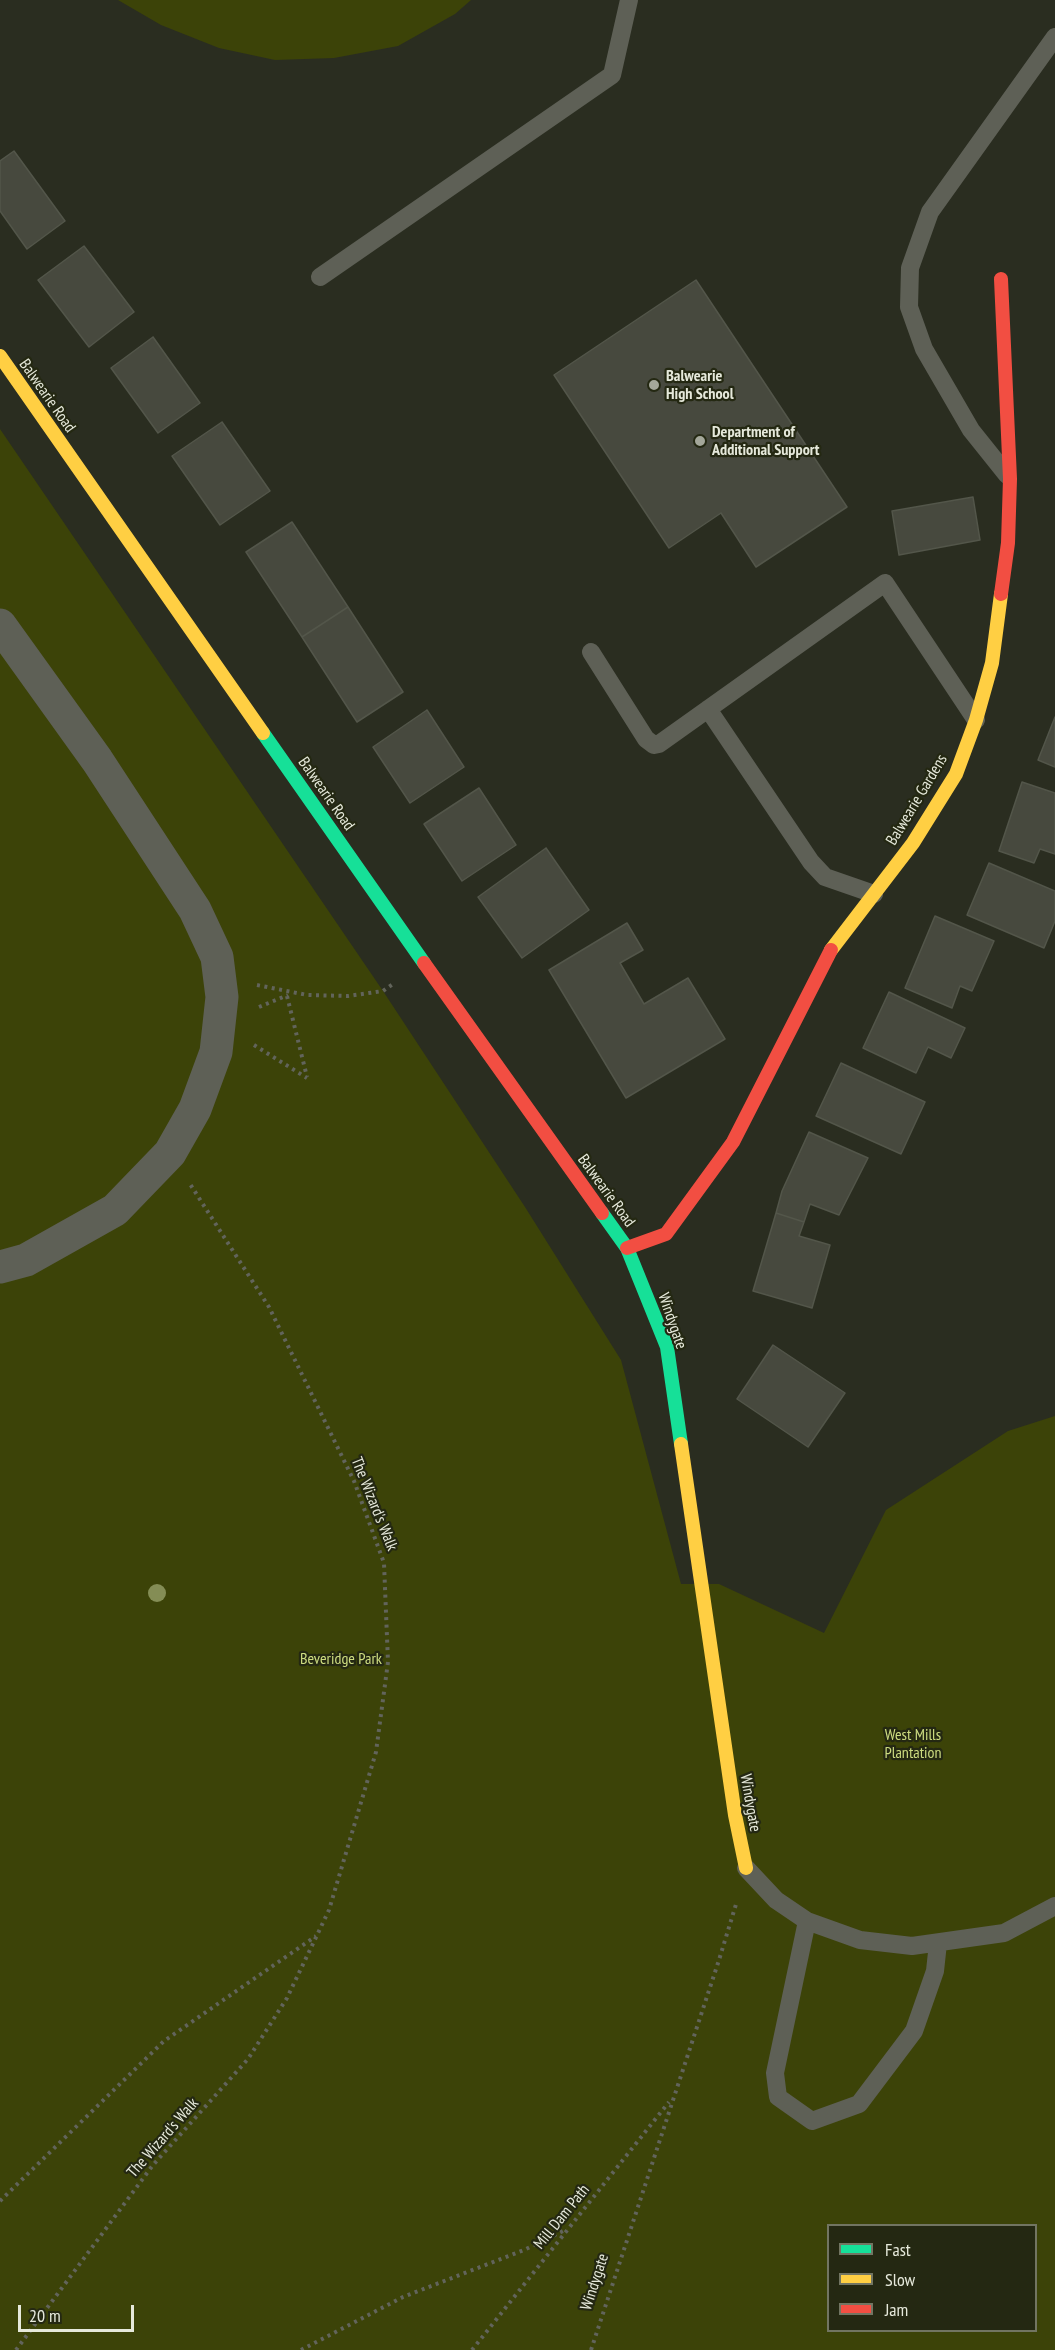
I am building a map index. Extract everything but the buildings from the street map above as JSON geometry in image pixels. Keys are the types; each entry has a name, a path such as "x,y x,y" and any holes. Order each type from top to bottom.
{"street":[{"name":"Balwearie Gardens","path":"627,1248 666,1234 733,1142 832,948 913,843 956,774 976,720 992,663 1008,543 1010,479 1000,279"},
{"name":"Balwearie Road","path":"0,356 423,962 627,1248"},
{"path":"0,625 97,760 195,910 217,957 222,997 213,1062 195,1109 170,1153 115,1210 26,1260 0,1267"},
{"name":"Windygate","path":"627,1248 666,1347 735,1815 746,1868"}],"lane":[{"path":"320,277 612,75 629,0"},
{"path":"1010,479 971,430 924,350 909,307 910,268 930,212 1055,37"},
{"path":"591,652 646,740 654,745 659,744 885,583 976,720"},
{"path":"708,709 811,862 825,877 874,894"},
{"path":"746,1868 776,1899 807,1921 860,1940 912,1946 1004,1933 1055,1906"},
{"path":"807,1921 775,2073 778,2097 812,2121 859,2104 914,2031 936,1971 938,1942"}],"path":[{"path":"220,978 308,994 348,996 383,992 423,962"},
{"path":"219,1024 307,1078 287,996"},
{"name":"The Wizard's Walk","path":"16,2350 153,2165 248,2060 287,1998 329,1910 376,1752 388,1662 384,1563 354,1481 269,1308 170,1153"},
{"name":"Windygate","path":"591,2350 719,1960 746,1868"},
{"path":"0,2200 164,2041 317,1935"},
{"name":"Mill Dam Path","path":"472,2350 672,2099"},
{"path":"301,2350 403,2296 524,2250 568,2229"}],"green space":[{"path":"118,0 471,0 455,14 398,46 334,58 275,60 219,48 161,25"},
{"name":"Beveridge Park","path":"0,429 383,991 525,1207 621,1360 681,1584 719,1584 824,1633 886,1510 1008,1431 1055,1416 1055,2350 0,2350"}],"traffic: fast":[{"path":"263,733 424,963"},
{"path":"602,1213 627,1248 667,1347 681,1444"}],"traffic: slow":[{"path":"0,356 263,733"},
{"path":"831,950 913,843 956,774 976,720 992,663 1001,594"},
{"path":"681,1444 735,1815 746,1868"}],"traffic: jam":[{"path":"1001,279 1010,479 1008,543 1001,594"},
{"path":"627,1248 666,1234 733,1142 831,950"},
{"path":"424,963 602,1213"}],"place":[{"name":"Balwearie High School","path":"654,385"},
{"name":"Department of Additional Support","path":"700,441"}],"park label":[{"name":"West Mills Plantation","path":"913,1744"}]}
